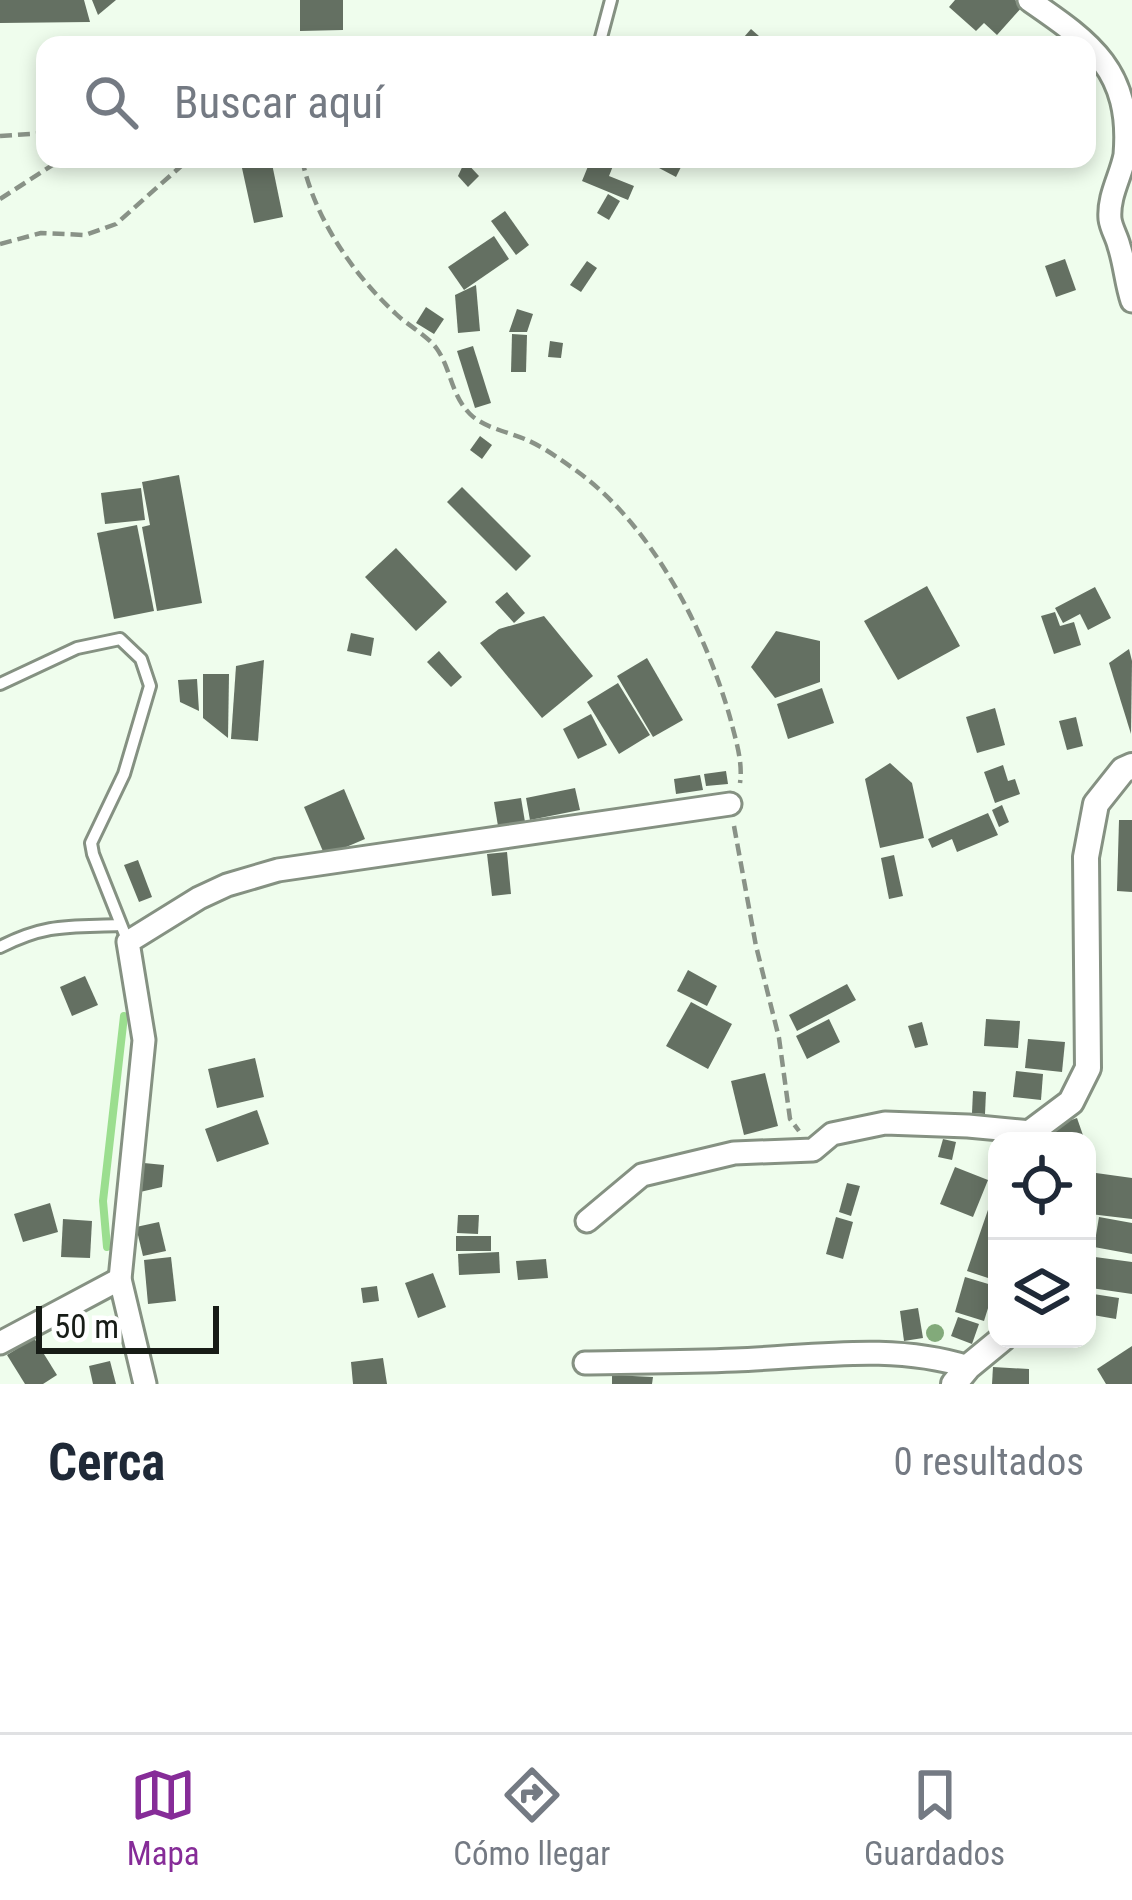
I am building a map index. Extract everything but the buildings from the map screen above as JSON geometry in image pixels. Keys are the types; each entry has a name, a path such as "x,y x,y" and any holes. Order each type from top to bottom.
{"street":[{"path":"1029,0 1082,36"},
{"path":"1096,49 1107,59 1129,106 1125,156 1114,184 1110,219 1132,301"},
{"path":"1037,1132 1071,1102 1088,1068 1086,857 1096,804 1123,770 1132,766"},
{"path":"146,1384 120,1279 144,1040 124,933 226,885 278,870 730,803"},
{"path":"587,1221 643,1175 734,1153 813,1150 832,1134 885,1123 1002,1132"},
{"path":"0,1343 120,1279"},
{"path":"585,1364 896,1352 938,1358 961,1375 992,1348"}],"lane":[{"path":"601,36 611,0"},
{"path":"0,684 76,648 120,639 141,659 150,686 124,774 91,843 124,933"},
{"path":"0,947 28,933 76,924 124,933"}],"path":[{"path":"0,136 36,134"},
{"path":"0,200 48,168"},
{"path":"0,244 41,233 85,236 116,224 179,168"},
{"path":"304,168 319,213 340,249 391,310 437,349 456,397 472,417 532,442 577,470 613,501 664,568 694,618 728,709 742,771 738,797 730,803 756,946 779,1038 790,1119 813,1150"}],"waterway":[{"path":"107,1247 103,1201 124,1016"}]}
